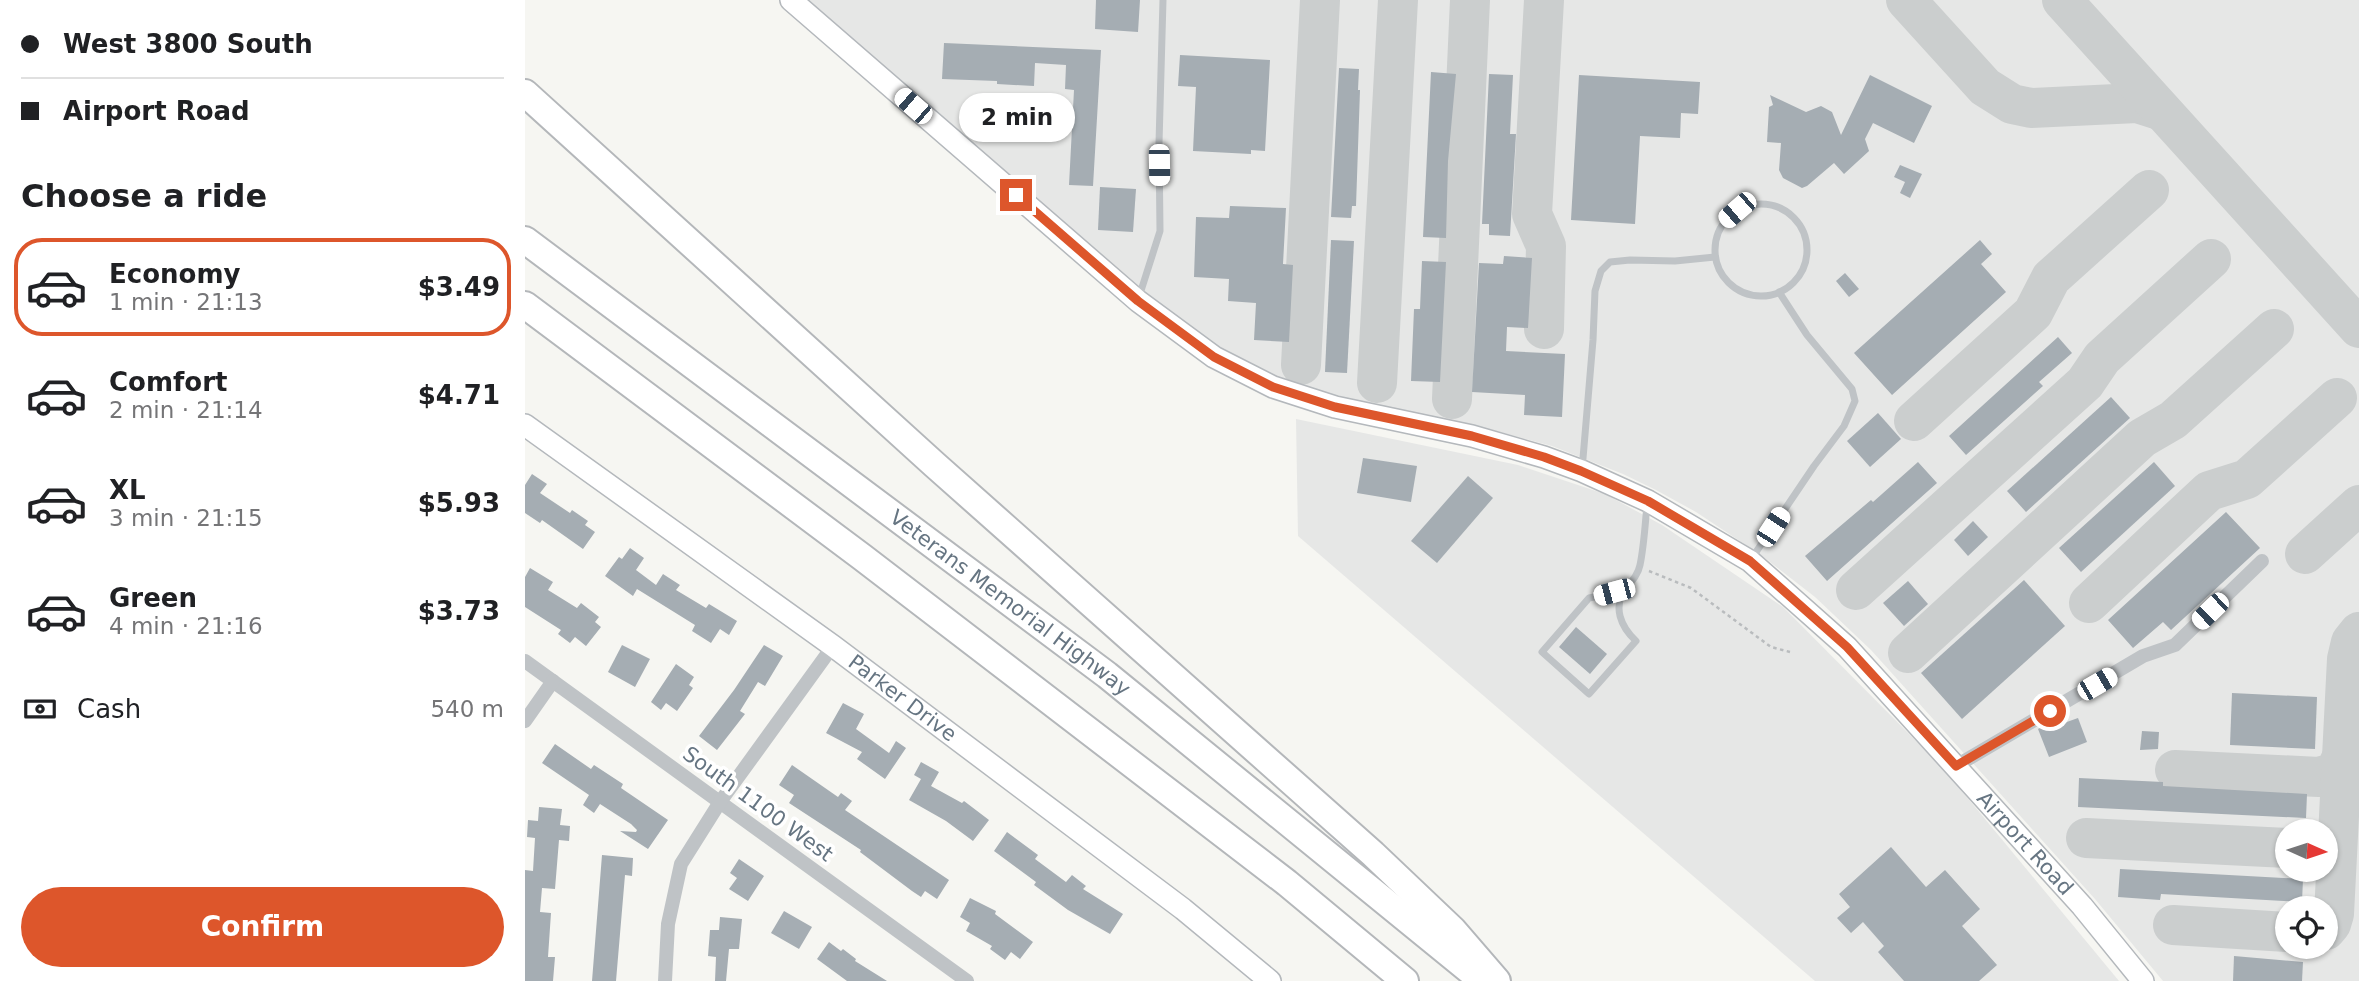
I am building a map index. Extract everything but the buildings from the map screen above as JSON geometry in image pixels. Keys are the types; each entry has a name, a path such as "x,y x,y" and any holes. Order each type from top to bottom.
{"highway":[{"path":"525,93 1352,836 1453,930 1497,981"},
{"name":"Veterans Memorial Highway","path":"525,240 1107,675 1483,981"},
{"path":"525,305 862,557 1287,883 1405,981"}],"street":[{"name":"Airport Road","path":"791,0 1138,301 1214,357 1273,387 1335,407 1472,436 1581,471 1648,501 1750,561 1847,647 2082,906 2143,981"},
{"name":"Parker Drive","path":"525,425 833,646 1183,909 1270,981"},
{"path":"1956,766 2143,656 2175,645 2262,561"},
{"path":"665,981 668,924 681,864 720,802 833,646"},
{"name":"South 1100 West","path":"525,661 967,981"},
{"path":"525,722 553,681"}],"lane":[{"path":"1138,301 1160,231 1159,143 1163,0"},
{"path":"1751,204 1779,207 1800,225 1805,237 1807,251 1799,276 1779,292 1752,295 1739,290 1728,282 1715,257 1718,233 1725,220 1737,210 1751,204"},
{"path":"1581,471 1594,340 1595,291 1601,271 1611,262 1715,257"},
{"path":"1750,561 1844,426 1855,401 1852,389 1807,335 1779,292"},
{"path":"1624,591 1589,598 1542,652 1589,694 1636,641 1624,630 1619,608 1624,591 1635,579 1640,566 1648,501"}],"path":[{"path":"1640,566 1691,588 1771,647 1790,652"}],"shaded area":[{"path":"807,0 2359,0 2359,981 2163,981 2095,899 1871,650 1815,597 1761,555 1696,512 1623,474 1552,446 1478,426 1330,395 1282,380 1230,355 1190,329 1079,238"},
{"path":"1296,419 1518,465 1605,494 1662,525 1783,607 1942,767 2119,981 1815,981 1298,536"}],"taxiway":[{"path":"1301,365 1320,0"},
{"path":"1377,383 1398,0"},
{"path":"1452,399 1470,0"},
{"path":"1544,0 1532,214 1546,246 1544,329"},
{"path":"1906,0 1985,87 2012,104 2031,108 2137,103 2162,111"},
{"path":"2062,0 2359,328"},
{"path":"1914,421 2033,313 2051,278 2149,190"},
{"path":"1856,590 2085,383 2102,358 2211,259"},
{"path":"1908,653 2142,438 2173,420 2274,329"},
{"path":"2089,603 2209,491 2247,479 2337,398"},
{"path":"2305,554 2359,505"},
{"path":"2335,896 2347,659 2351,642 2359,632"},
{"path":"2175,770 2319,777 2335,772 2342,757"},
{"path":"2086,838 2275,847"},
{"path":"2173,925 2275,931"}],"route":[{"path":"1016,195 1138,301 1214,357 1273,387 1335,407 1472,436 1544,457 1648,501 1750,561 1847,647 1956,766 2050,711"}]}
